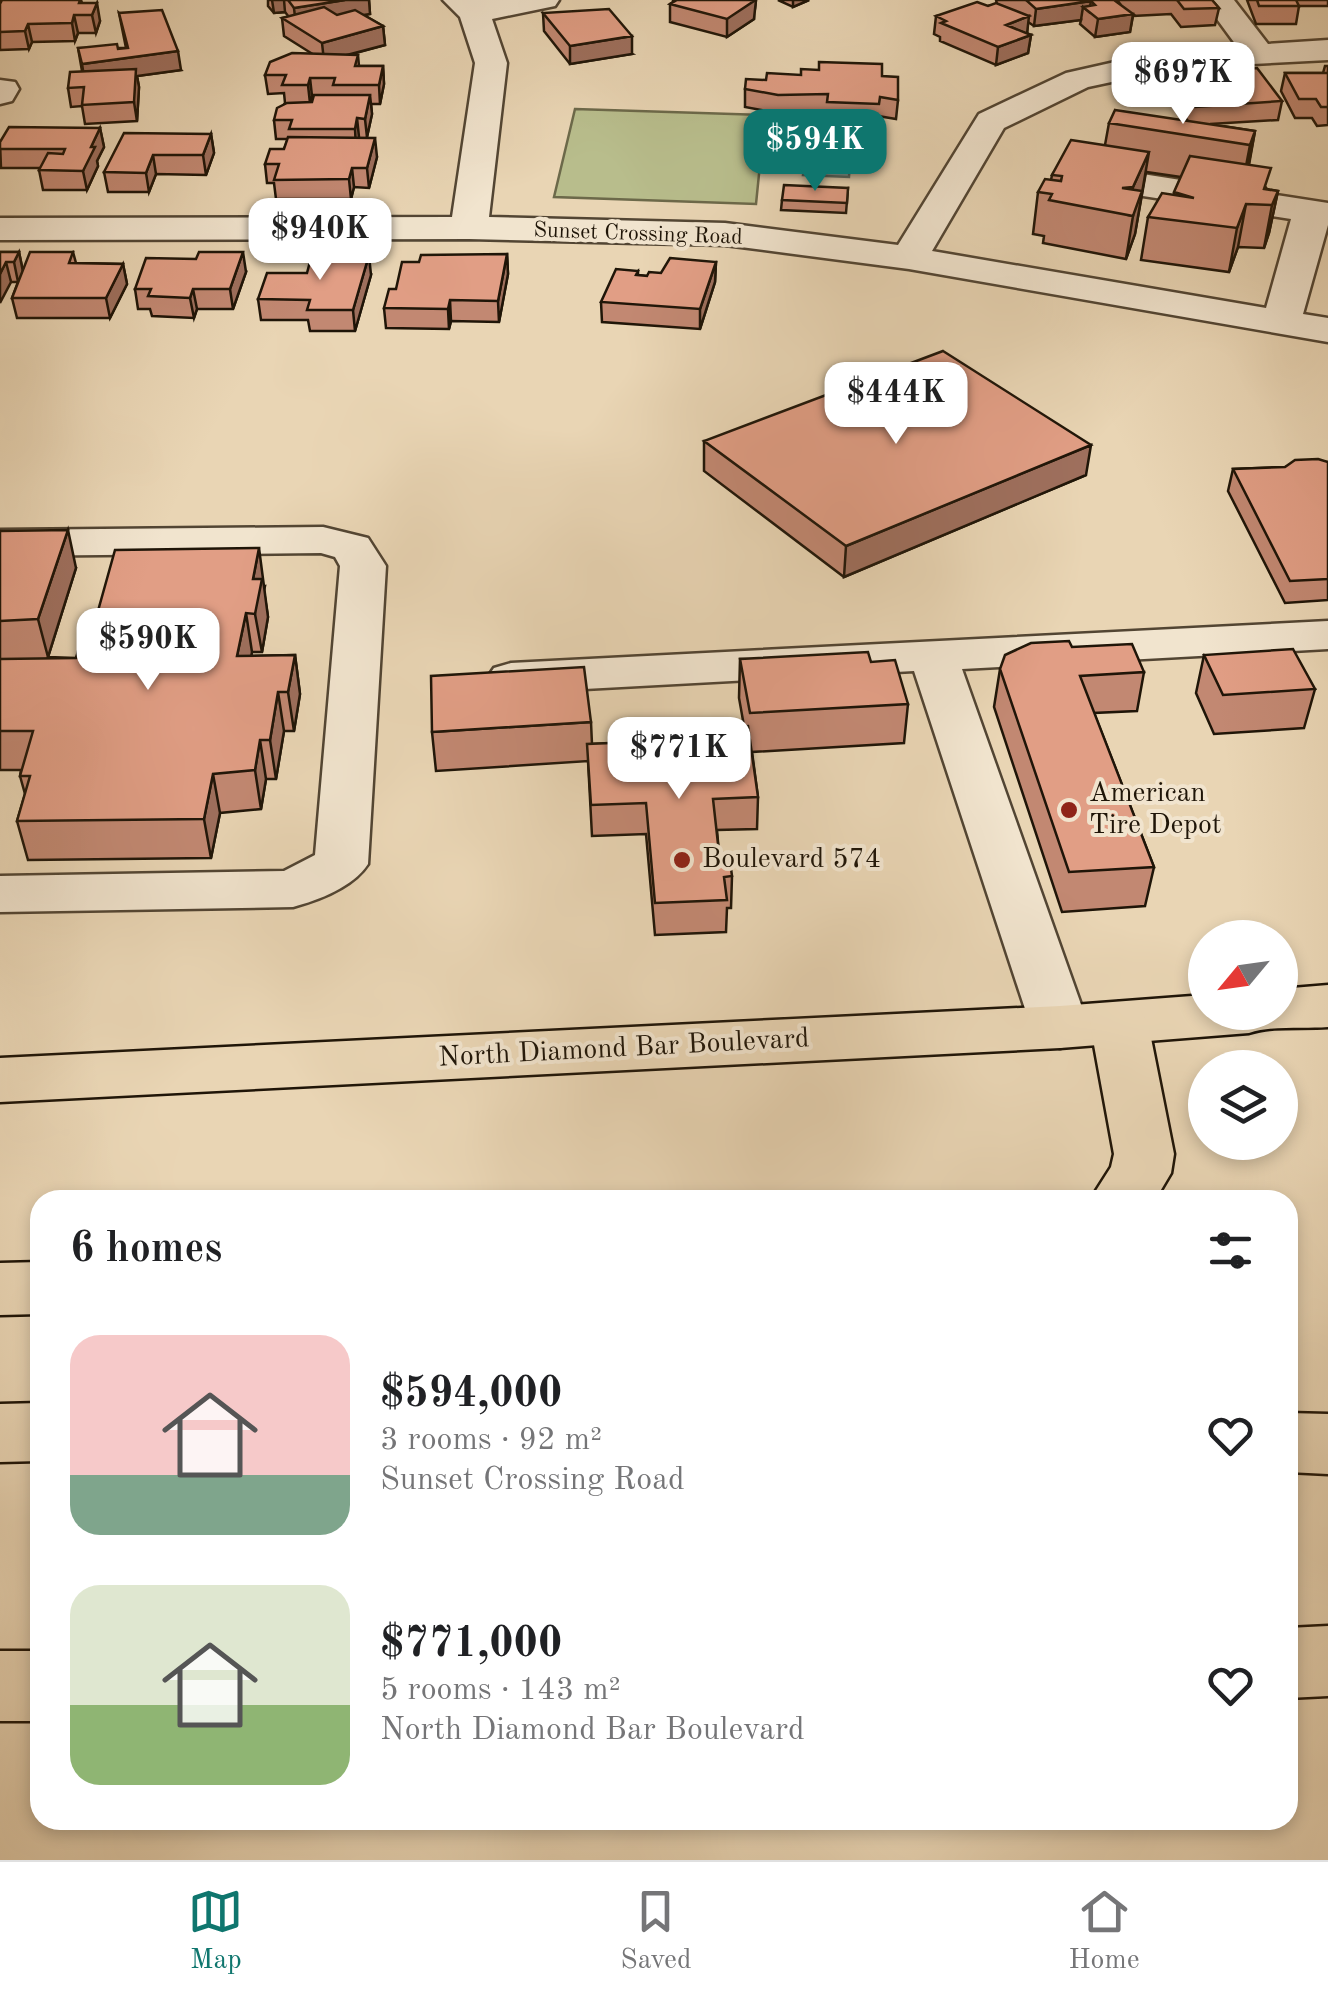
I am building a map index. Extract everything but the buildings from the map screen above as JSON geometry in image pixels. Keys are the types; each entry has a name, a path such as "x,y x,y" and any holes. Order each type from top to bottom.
{"main road":[{"path":"1298,1008 1328,1006"},
{"name":"North Diamond Bar Boulevard","path":"0,1080 1188,1017"},
{"path":"1120,1023 1144,1154 1140,1174 1128,1190"},
{"path":"0,1289 30,1288"},
{"path":"0,1432 30,1432"},
{"path":"1298,1443 1328,1444"},
{"path":"1298,1663 1328,1661"},
{"path":"0,1686 30,1686"}],"street":[{"path":"469,228 491,63 466,7 544,0"},
{"path":"1218,0 1258,52"},
{"path":"909,258 991,121 1078,80 1178,58 1328,50"},
{"path":"1067,174 1320,212 1281,322"},
{"name":"Sunset Crossing Road","path":"0,229 469,228 725,234 909,258 1328,330"},
{"path":"0,543 323,540 352,548 363,566 341,864 293,889 0,894"},
{"path":"508,678 1328,634"},
{"path":"934,658 1060,1026"}],"green space":[{"path":"575,109 765,115 756,204 554,197"}],"water":[{"path":"808,133 860,135 860,147 851,147 849,177 803,175"}],"place":[{"name":"American Tire Depot","path":"1069,810"},
{"name":"Boulevard 574","path":"682,860"}]}
